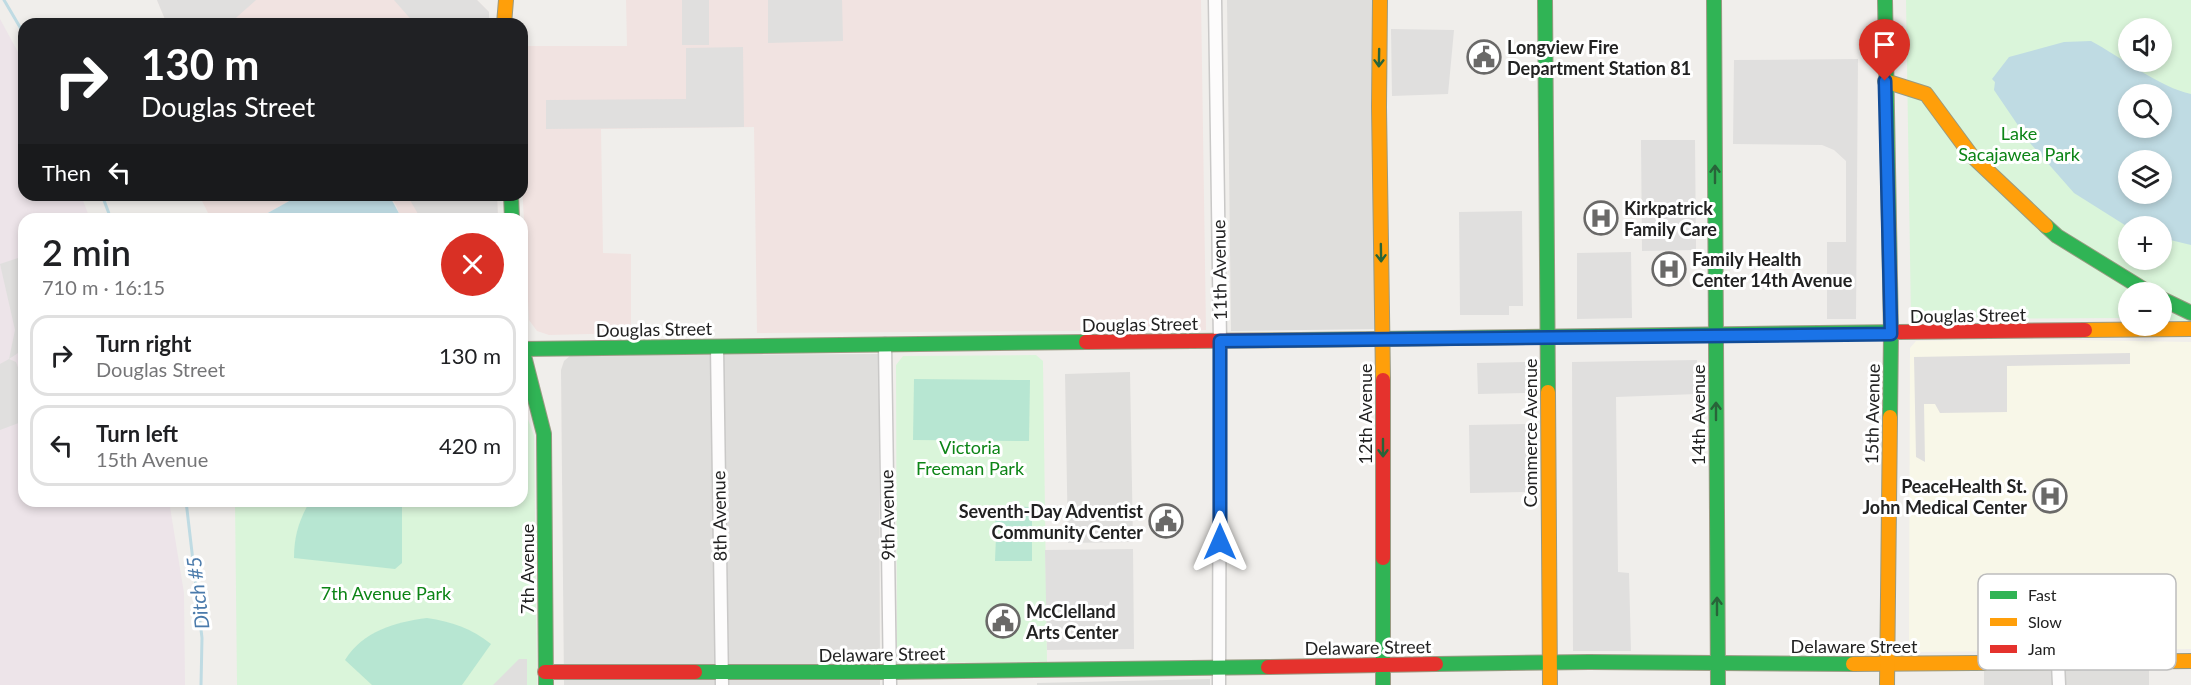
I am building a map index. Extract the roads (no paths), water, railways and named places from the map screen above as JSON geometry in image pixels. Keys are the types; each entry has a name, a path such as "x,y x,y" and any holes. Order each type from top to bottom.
{"street":[{"path":"504,18 506,0"},
{"name":"11th Avenue","path":"1215,0 1220,341 1219,685"},
{"name":"12th Avenue","path":"1380,0 1383,685"},
{"name":"Commerce Avenue","path":"1545,0 1550,685"},
{"name":"14th Avenue","path":"1714,0 1718,685"},
{"name":"15th Avenue","path":"1884,0 1891,334 1887,685"},
{"path":"1885,81 1926,94 1971,155 2057,236 2132,282"},
{"path":"2172,304 2191,313"},
{"name":"Douglas Street","path":"528,349 2191,329"},
{"name":"9th Avenue","path":"885,344 890,679"},
{"name":"8th Avenue","path":"717,347 722,679"},
{"name":"7th Avenue","path":"528,372 544,434 545,679"},
{"name":"Delaware Street","path":"545,679 890,679 1383,664 1636,661 1718,664 1978,663"},
{"name":"Delaware Street","path":"2176,661 2191,661"},
{"path":"2058,670 2059,685"}],"water":[{"path":"2091,41 2118,57 2118,72 2142,72 2165,84 2118,84 2118,138 2172,138 2172,88 2191,94 2191,245 2172,240 2172,216 2118,216 2118,221 2074,193 2030,143 1994,90 1995,82 1992,79 2009,57 2064,42"},
{"path":"289,201 392,201 399,213 268,213"}],"waterway":[{"name":"Ditch #5","path":"4,0 18,24"},
{"name":"Ditch #5","path":"104,201 109,213"},
{"name":"Ditch #5","path":"187,507 202,638 201,685"}],"place":[{"name":"Longview Fire Department Station 81","path":"1484,57"},
{"name":"Kirkpatrick Family Care","path":"1601,218"},
{"name":"Family Health Center 14th Avenue","path":"1669,269"},
{"name":"PeaceHealth St. John Medical Center","path":"2050,496"},
{"name":"Seventh-Day Adventist Community Center","path":"1166,521"},
{"name":"McClelland Arts Center","path":"1003,621"}],"park label":[{"name":"Lake Sacajawea Park","path":"2019,143"},
{"name":"Victoria Freeman Park","path":"970,457"},
{"name":"7th Avenue Park","path":"386,593"}]}
